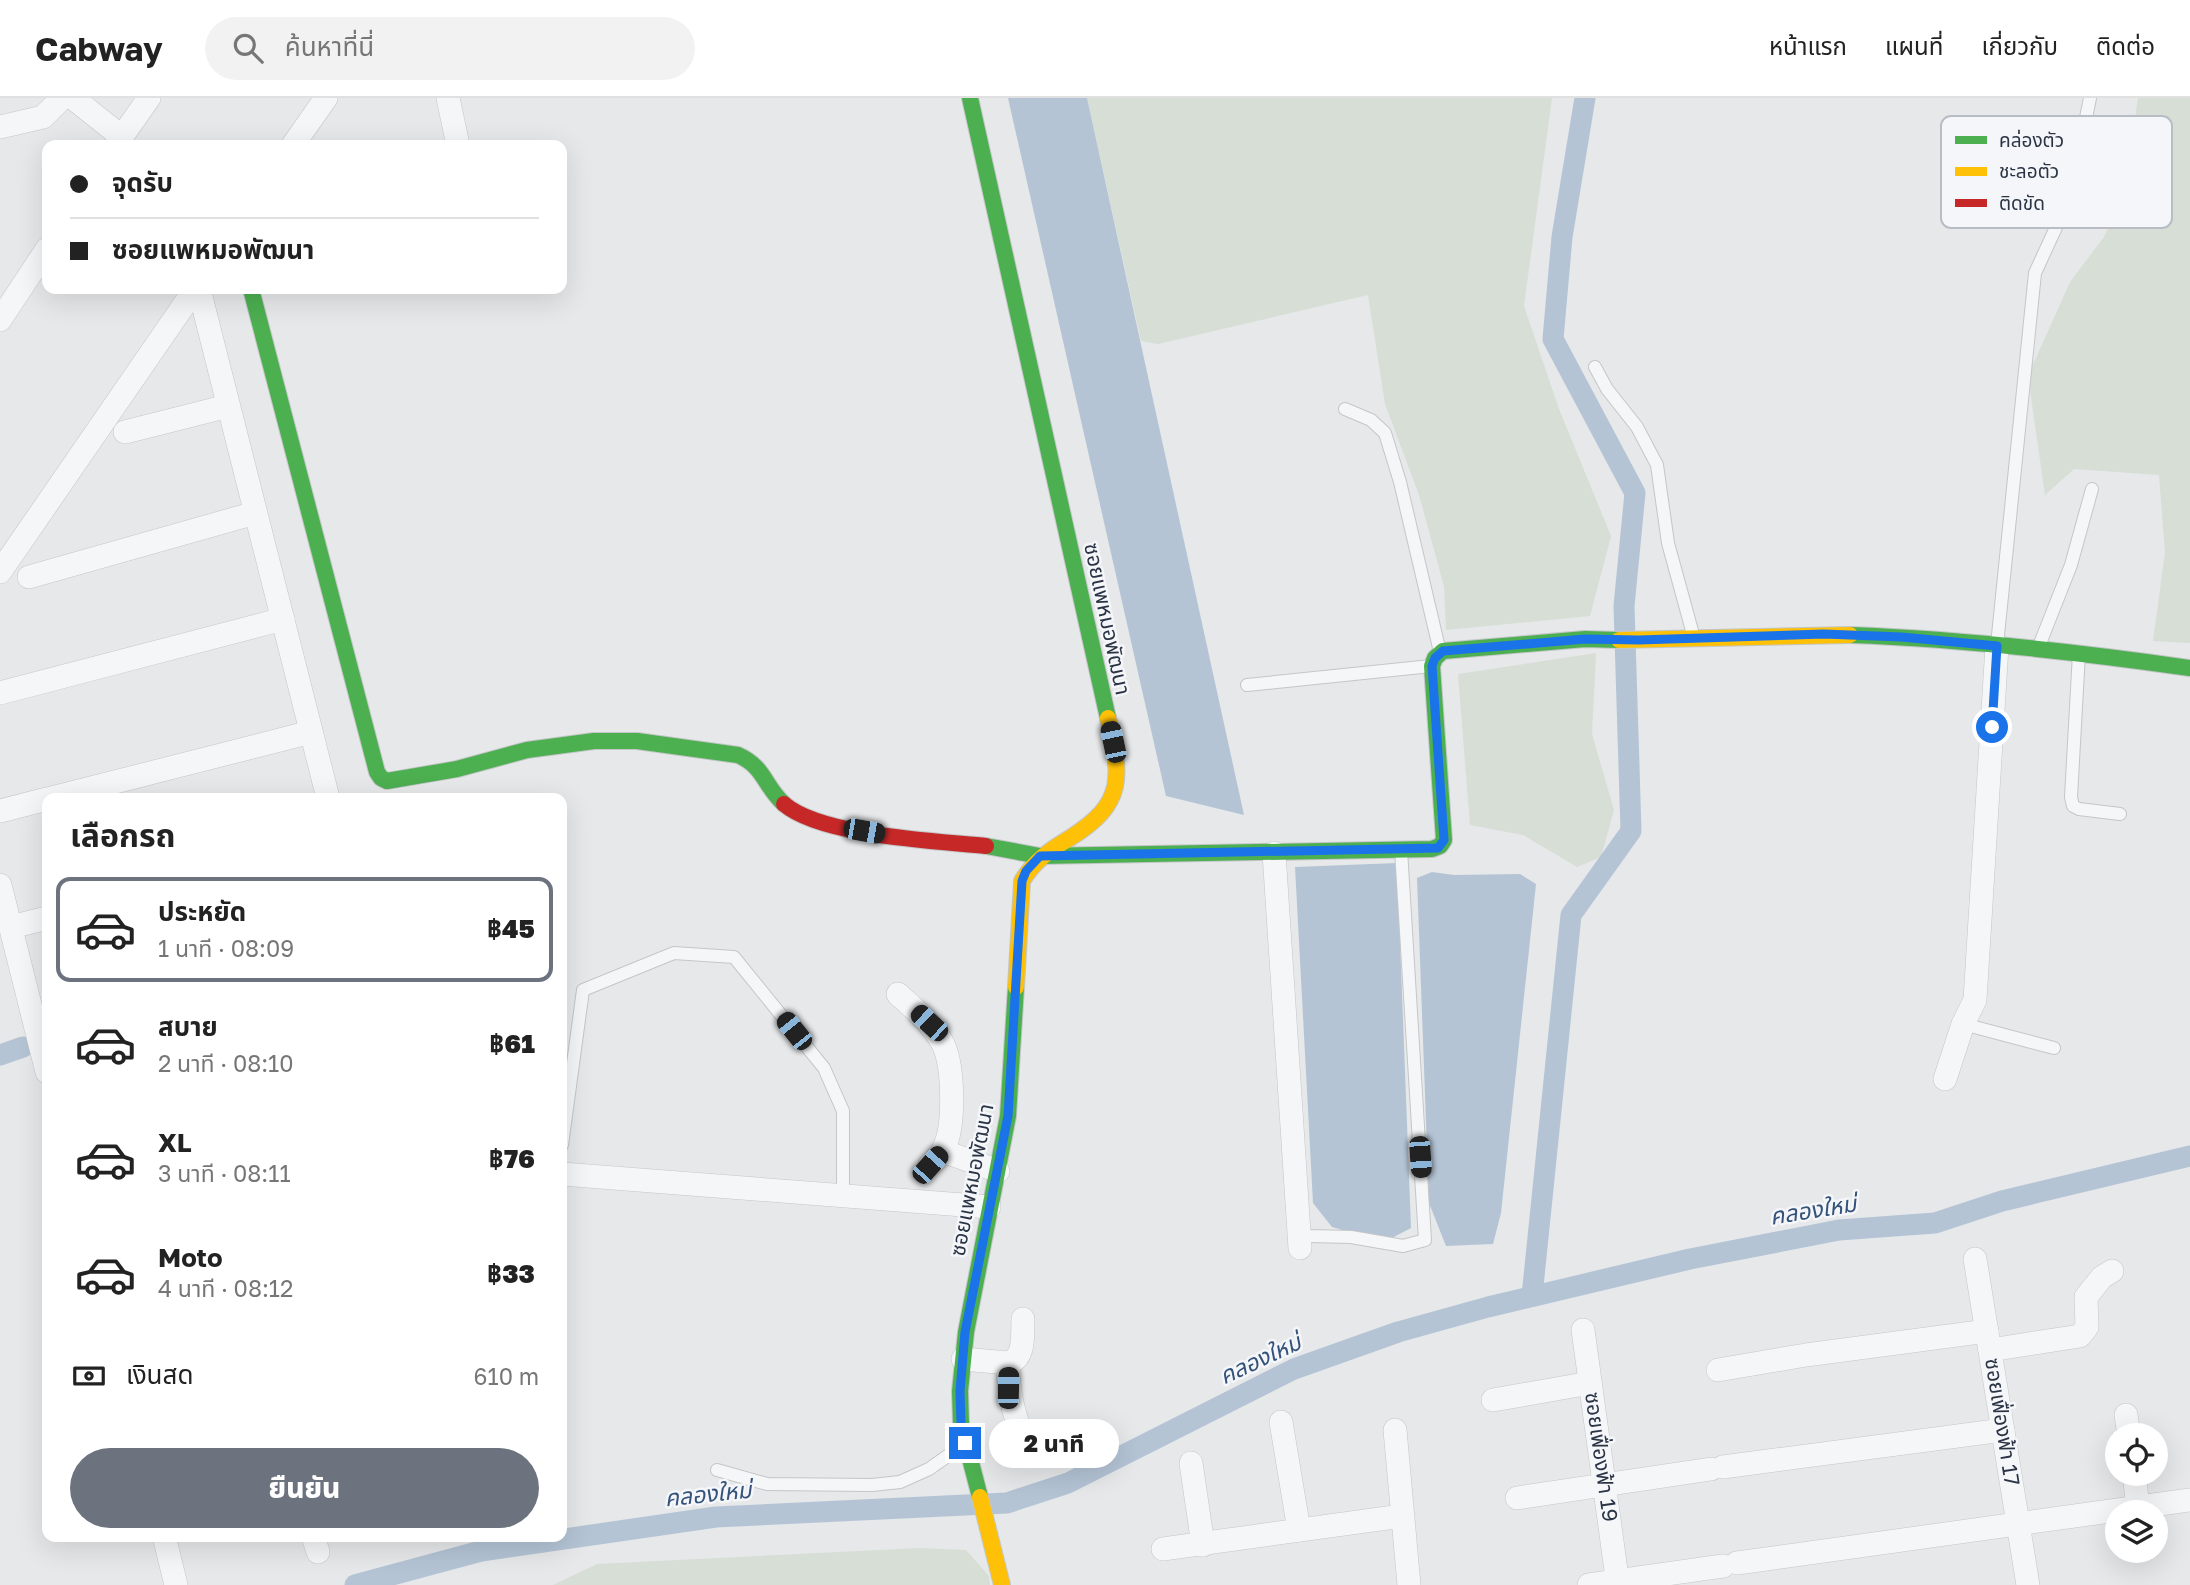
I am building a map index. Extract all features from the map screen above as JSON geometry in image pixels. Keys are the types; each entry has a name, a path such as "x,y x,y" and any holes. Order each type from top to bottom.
{"street":[{"path":"0,127 43,117 62,98"},
{"path":"72,98 118,140"},
{"path":"120,140 149,98"},
{"path":"297,140 326,98"},
{"path":"448,98 457,140"},
{"name":"ซอยแพหมอพัฒนา","path":"970,98 1113,742 1116,786 1103,812 1085,829 1040,856 1026,871 1022,881 1008,1116 965,1332 960,1391 961,1424 965,1443 1002,1585"},
{"path":"0,320 42,257"},
{"path":"0,572 194,294"},
{"path":"198,294 327,793"},
{"path":"252,294 377,772 381,779 387,781 457,769 527,750 594,741 637,741 738,755 749,760 762,772 772,793 789,808 820,823 907,839 991,846 1040,856 1432,849 1440,846 1444,840 1436,659 1585,639 1824,634 1901,637 2037,649 2190,668"},
{"path":"125,432 228,406"},
{"path":"29,577 256,513"},
{"path":"0,693 282,619"},
{"path":"1945,1079 1963,1024 1975,1000 1997,646"},
{"path":"73,793 311,732"},
{"path":"0,811 42,801"},
{"path":"1274,853 1299,1241"},
{"path":"0,885 42,1052"},
{"path":"10,927 42,919"},
{"path":"898,994 929,1023 946,1051 949,1065 950,1129 937,1158 998,1167"},
{"path":"567,1174 989,1207"},
{"name":"ซอยเฟื่องฟ้า 17","path":"1975,1258 2028,1585"},
{"path":"1718,1370 1806,1355 2080,1336 2087,1327 2086,1297 2102,1278 2112,1271"},
{"path":"963,1359 1009,1363 1015,1361 1020,1355 1023,1319"},
{"name":"ซอยเฟื่องฟ้า 19","path":"1583,1330 1618,1583"},
{"path":"1009,1363 1008,1388 1020,1431 1028,1445"},
{"path":"1493,1400 1590,1383"},
{"path":"1281,1422 1298,1530"},
{"path":"1395,1430 1409,1585"},
{"path":"1517,1498 2003,1430"},
{"path":"1191,1463 1203,1545"},
{"path":"2168,1503 2190,1500"},
{"path":"1589,1585 2105,1512"},
{"path":"1163,1549 1402,1516"},
{"path":"165,1542 176,1585"}],"lane":[{"path":"2086,116 2090,98"},
{"path":"1997,646 2035,273 2056,228"},
{"path":"1595,367 1607,389 1637,427 1657,465 1668,543 1694,638"},
{"path":"1247,685 1436,659 1400,482 1385,433 1371,420 1345,409"},
{"path":"2037,649 2071,565 2092,489"},
{"path":"2079,653 2070,784 2073,806 2120,814"},
{"path":"1299,1241 1372,1240 1403,1246 1425,1240 1401,850"},
{"path":"567,1108 583,990 674,953 734,957 824,1068 843,1111 843,1196"},
{"path":"1963,1024 2054,1048"},
{"path":"717,1470 767,1485 872,1485 900,1482 929,1469 965,1443"}],"shaded area":[{"path":"1087,98 1552,98 1524,306 1559,409 1611,536 1590,616 1446,630 1444,586 1419,495 1385,404 1368,295 1158,344 1141,341"},
{"path":"2138,98 2190,98 2190,643 2153,641 2165,552 2159,475 2074,469 2045,495 2028,376 2070,282 2108,228 2172,228 2172,116 2135,116"},
{"path":"1596,653 1592,734 1614,810 1601,857 1577,867 1523,835 1470,825 1458,674"},
{"path":"920,1548 966,1550 989,1576 990,1585 553,1585 597,1564"}],"water":[{"path":"1008,98 1087,98 1244,815 1166,796"},
{"path":"1397,863 1411,1228 1384,1242 1332,1227 1313,1203 1295,867"},
{"path":"1432,872 1454,875 1520,874 1536,884 1501,1213 1493,1244 1446,1246 1429,1203 1417,878"}],"waterway":[{"path":"1532,1296 1571,915 1631,831 1624,606 1635,493 1553,339 1562,237 1585,98"},
{"path":"0,1055 23,1047"},
{"name":"คลองใหม่","path":"567,1539 716,1517 1007,1503 1068,1483 1294,1369 1398,1332 1488,1307 1690,1259 1839,1230 1935,1223 2002,1201 2190,1156"},
{"name":"คลองใหม่","path":"355,1585 481,1551 543,1542"}],"traffic: fast":[{"path":"970,98 1108,718"},
{"path":"252,294 377,772 381,778 387,781 457,769 527,750 594,741 637,741 738,755 754,765 784,804"},
{"path":"1850,635 2020,647 2190,668"},
{"path":"986,846 1040,856 1432,849 1440,846 1444,840 1432,666 1435,658 1443,651 1585,639 1619,640"},
{"path":"980,1497 961,1424 960,1391 966,1332 1008,1116 1016,987"}],"traffic: slow":[{"path":"1619,640 1850,635"},
{"path":"1016,987 1022,881 1043,856 1101,813 1115,787 1115,757 1108,718"},
{"path":"980,1497 1002,1585"}],"traffic: jam":[{"path":"784,804 801,815 851,830 986,846"}],"route":[{"path":"965,1443 961,1424 960,1391 965,1332 1008,1116 1022,881 1026,871 1040,856 1438,848 1444,840 1432,666 1435,658 1443,651 1585,639 1639,640 1824,634 1901,637 1997,646 1992,727"}]}
